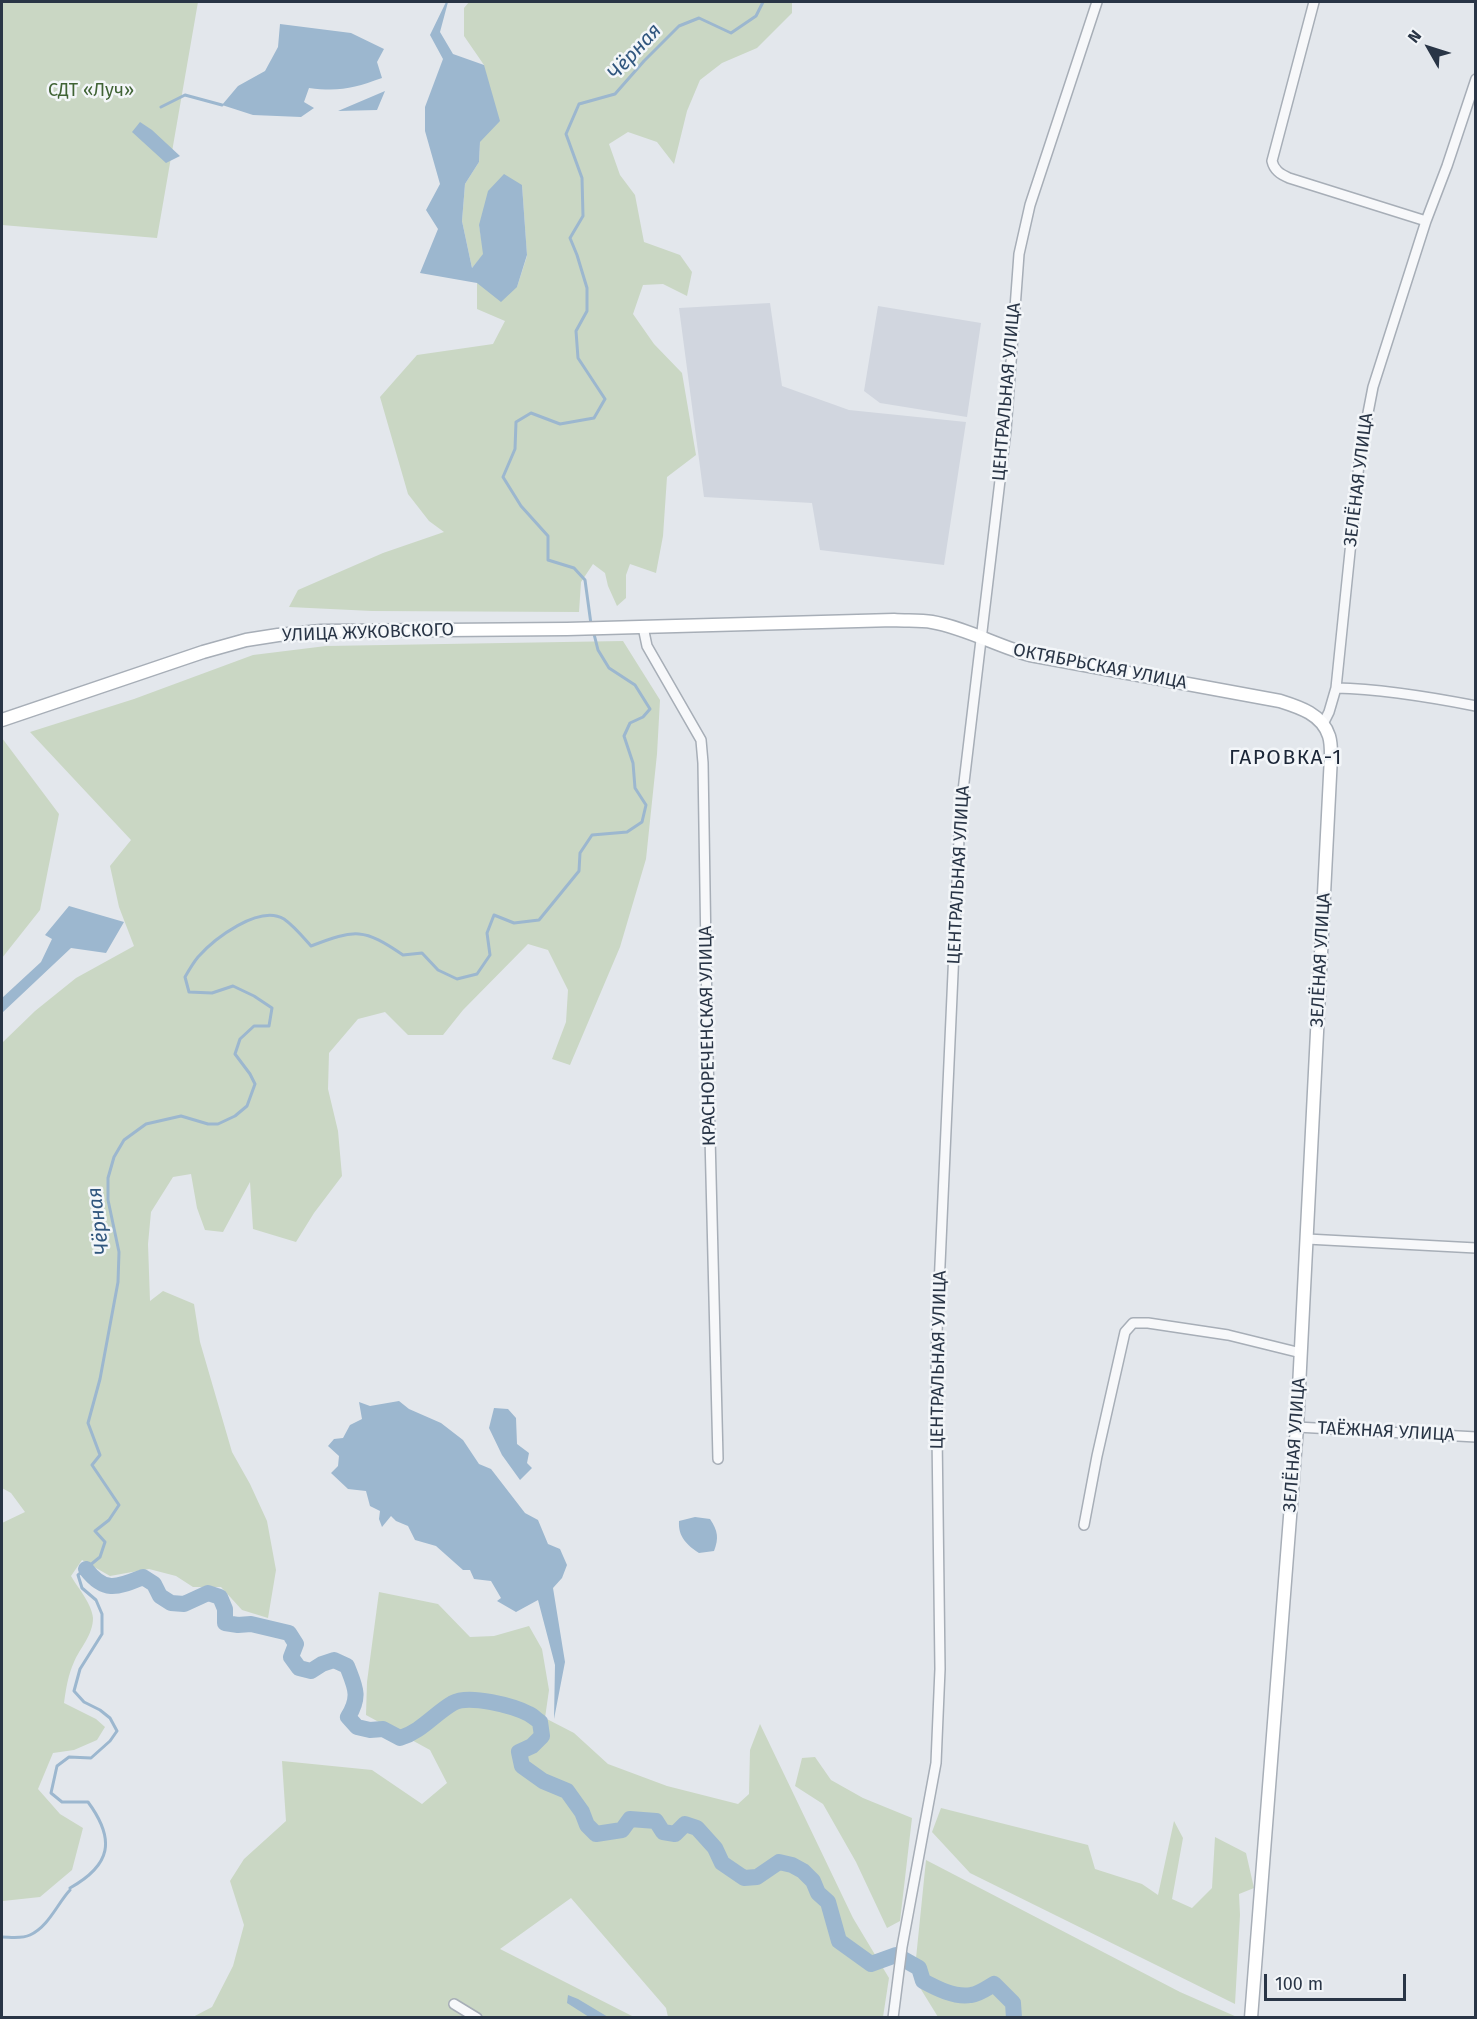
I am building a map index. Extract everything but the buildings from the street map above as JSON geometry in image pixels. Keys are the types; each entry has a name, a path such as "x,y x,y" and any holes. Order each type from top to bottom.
{"main road":[{"name":"ОКТЯБРЬСКАЯ УЛИЦА","path":"622,628 894,620 931,622 1030,655 1280,701 1300,707 1313,714 1323,724"},
{"name":"УЛИЦА ЖУКОВСКОГО","path":"2,720 202,652 246,640 321,631 622,628"},
{"name":"ЗЕЛЁНАЯ УЛИЦА","path":"1251,2018 1298,1427 1331,756 1329,736 1323,724"}],"street":[{"name":"ЦЕНТРАЛЬНАЯ УЛИЦА","path":"893,2018 902,1947 936,1763 940,1669 936,1354 960,816 1006,430 1021,245 1030,205 1097,2"},
{"path":"1314,2 1272,161 1273,166 1276,171 1288,178 1426,221"},
{"name":"ЗЕЛЁНАЯ УЛИЦА","path":"1323,724 1336,688 1360,454 1373,387 1426,221 1476,79"},
{"name":"КРАСНОРЕЧЕНСКАЯ УЛИЦА","path":"643,627 647,646 701,740 718,1459"},
{"path":"1336,688 1397,694 1476,706"},
{"path":"1307,1239 1476,1248"},
{"path":"1084,1525 1125,1332 1133,1323 1148,1323 1228,1335 1301,1353"},
{"name":"ТАЁЖНАЯ УЛИЦА","path":"1298,1427 1476,1437"},
{"path":"454,2004 477,2018"}],"shaded area":[{"path":"770,303 782,386 849,410 966,422 944,565 820,550 812,503 704,497 679,308"},
{"path":"878,306 981,323 967,417 880,403 864,391"}],"green space":[{"name":"СДТ «Луч»","path":"2,2 198,2 157,238 2,225"},
{"path":"469,2 792,2 792,13 757,48 722,63 700,80 687,111 674,164 657,142 628,132 609,144 620,175 635,195 644,242 680,255 692,272 687,296 663,284 643,285 633,314 654,344 682,373 696,455 667,477 663,536 656,573 630,564 626,575 626,598 617,606 605,573 593,564 581,582 579,612 372,611 289,607 298,590 383,553 444,532 429,521 408,494 380,397 417,355 493,344 505,321 477,309 477,283 517,287 527,256 522,185 479,225 484,254 472,268 462,221 465,184 479,162 484,65 464,36 464,8"},
{"path":"623,641 660,700 646,859 620,947 570,1065 552,1059 566,1022 568,990 548,950 528,944 463,1010 443,1035 408,1035 385,1012 358,1019 329,1053 328,1089 338,1131 342,1176 314,1213 296,1242 253,1229 250,1182 223,1232 205,1230 197,1208 191,1174 173,1177 151,1212 148,1244 150,1301 163,1291 194,1304 200,1342 232,1452 267,1521 276,1570 268,1618 242,1610 221,1587 193,1587 176,1576 149,1569 110,1576 82,1560 71,1576 90,1607 93,1618 89,1636 72,1667 64,1703 96,1719 105,1727 97,1740 74,1750 53,1753 38,1789 60,1814 83,1828 72,1870 40,1897 3,1901 2,1523 25,1512 11,1493 2,1488 2,1043 35,1011 76,978 134,946 119,907 110,866 131,840 30,732 134,699 253,655 326,646"},
{"path":"2,738 59,814 40,910 2,958"},
{"path":"379,1592 438,1604 470,1637 494,1636 529,1626 542,1649 549,1690 545,1718 574,1733 608,1764 667,1786 738,1804 749,1794 750,1750 760,1724 853,1918 889,1978 883,2017 668,2017 666,2008 571,1898 500,1949 634,2017 191,2018 212,2007 233,1966 244,1925 230,1881 244,1859 286,1821 282,1761 372,1770 422,1804 447,1783 430,1750 366,1715 367,1682"},
{"path":"815,1757 831,1780 863,1798 912,1818 900,1921 887,1928 856,1862 823,1804 795,1786 802,1758"},
{"path":"941,1808 1088,1845 1095,1869 1142,1884 1158,1895 1174,1821 1183,1838 1172,1899 1192,1908 1212,1888 1215,1837 1246,1853 1254,1888 1239,1894 1235,2004 970,1873 932,1832"},
{"path":"926,1860 1180,1992 1237,2017 938,2017 914,1978"}],"water":[{"path":"448,2 440,32 453,54 484,65 500,121 480,142 479,162 465,184 462,221 472,268 483,254 479,225 488,191 504,174 522,185 527,255 517,287 501,302 477,283 420,273 438,229 426,210 440,184 425,131 425,107 443,59 430,35"},
{"path":"280,24 351,33 384,49 377,62 382,78 347,88 330,90 309,88 304,102 314,108 301,117 253,115 222,105 238,86 265,71 278,47"},
{"path":"385,91 377,110 338,111"},
{"path":"140,122 180,156 166,163 132,132"},
{"path":"69,906 124,922 106,953 71,948 2,1013 2,998 41,962 52,939 45,935"},
{"path":"399,1401 409,1409 441,1423 463,1440 479,1464 491,1469 525,1513 538,1520 548,1544 560,1549 567,1565 562,1578 553,1588 565,1662 554,1719 555,1665 538,1600 516,1612 497,1601 501,1598 491,1581 474,1579 470,1570 463,1570 436,1546 415,1540 408,1526 391,1516 382,1527 379,1519 380,1511 370,1506 366,1491 348,1489 331,1473 338,1466 339,1456 328,1446 334,1439 343,1438 350,1425 362,1419 359,1402 370,1406"},
{"path":"494,1408 508,1409 516,1418 517,1444 529,1453 527,1463 532,1468 520,1480 502,1455 489,1428"},
{"path":"695,1517 710,1519 713,1523 717,1535 714,1551 699,1553 687,1544 682,1536 679,1521"},
{"path":"568,1995 608,2017 589,2017 567,2003"}],"waterway":[{"name":"Чёрная","path":"591,624 585,580 574,568 548,560 548,536 521,506 503,477 515,449 516,422 531,413 560,424 594,418 605,399 578,358 576,331 587,311 587,288 570,238 583,216 582,178 566,134 579,104 615,94 679,26 699,18 731,33 756,16 763,2"},
{"path":"161,107 185,95 222,105"},
{"name":"Чёрная","path":"70,1888 84,1879 101,1861 105,1851 105,1840 103,1828 88,1802 62,1802 51,1793 57,1766 69,1757 91,1758 110,1741 117,1731 110,1718 84,1702 74,1691 80,1669 102,1634 102,1614 96,1600 82,1588 78,1575 100,1557 105,1542 95,1531 109,1520 119,1505 92,1465 100,1455 88,1423 100,1379 118,1282 119,1252 108,1200 108,1178 114,1157 124,1140 146,1124 181,1116 208,1124 218,1124 235,1116 247,1106 255,1084 235,1054 240,1039 254,1026 269,1026 272,1008 233,986 212,993 189,992 185,977 198,957 215,941 238,926 262,916 284,919 311,946 338,936 359,934 378,940 403,955 422,953 438,970 457,979 477,974 490,955 487,933 494,915 514,923 539,920 579,871 580,853 592,835 627,832 642,822 646,805 635,788 633,763 624,736 630,723 643,717 650,709 635,685 609,668 598,650 593,630"},
{"path":"86,1569 99,1582 112,1586 143,1577 154,1584 160,1596 171,1603 184,1604 208,1593 220,1597 225,1609 225,1623 251,1624 289,1633 296,1644 291,1657 299,1668 311,1671 334,1660 347,1666 356,1697 348,1717 357,1727 370,1730 383,1729 400,1738 415,1731 453,1703 470,1700 503,1705 529,1714 540,1722 542,1736 532,1746 519,1752 522,1766 543,1781 567,1791 582,1812 587,1825 596,1834 622,1830 630,1819 656,1821 663,1832 675,1834 685,1824 697,1828 715,1848 722,1863 744,1878 757,1877 779,1862 792,1865 803,1871 813,1881 818,1893 828,1902 839,1941 871,1964 896,1955 919,1968 923,1981 946,1992 965,1996 983,1991 994,1984 1013,2003 1014,2018"},
{"name":"Чёрная","path":"2,1937 23,1937 37,1931 70,1890"}],"district":[{"name":"ГАРОВКА-1","path":"1286,758"}]}
